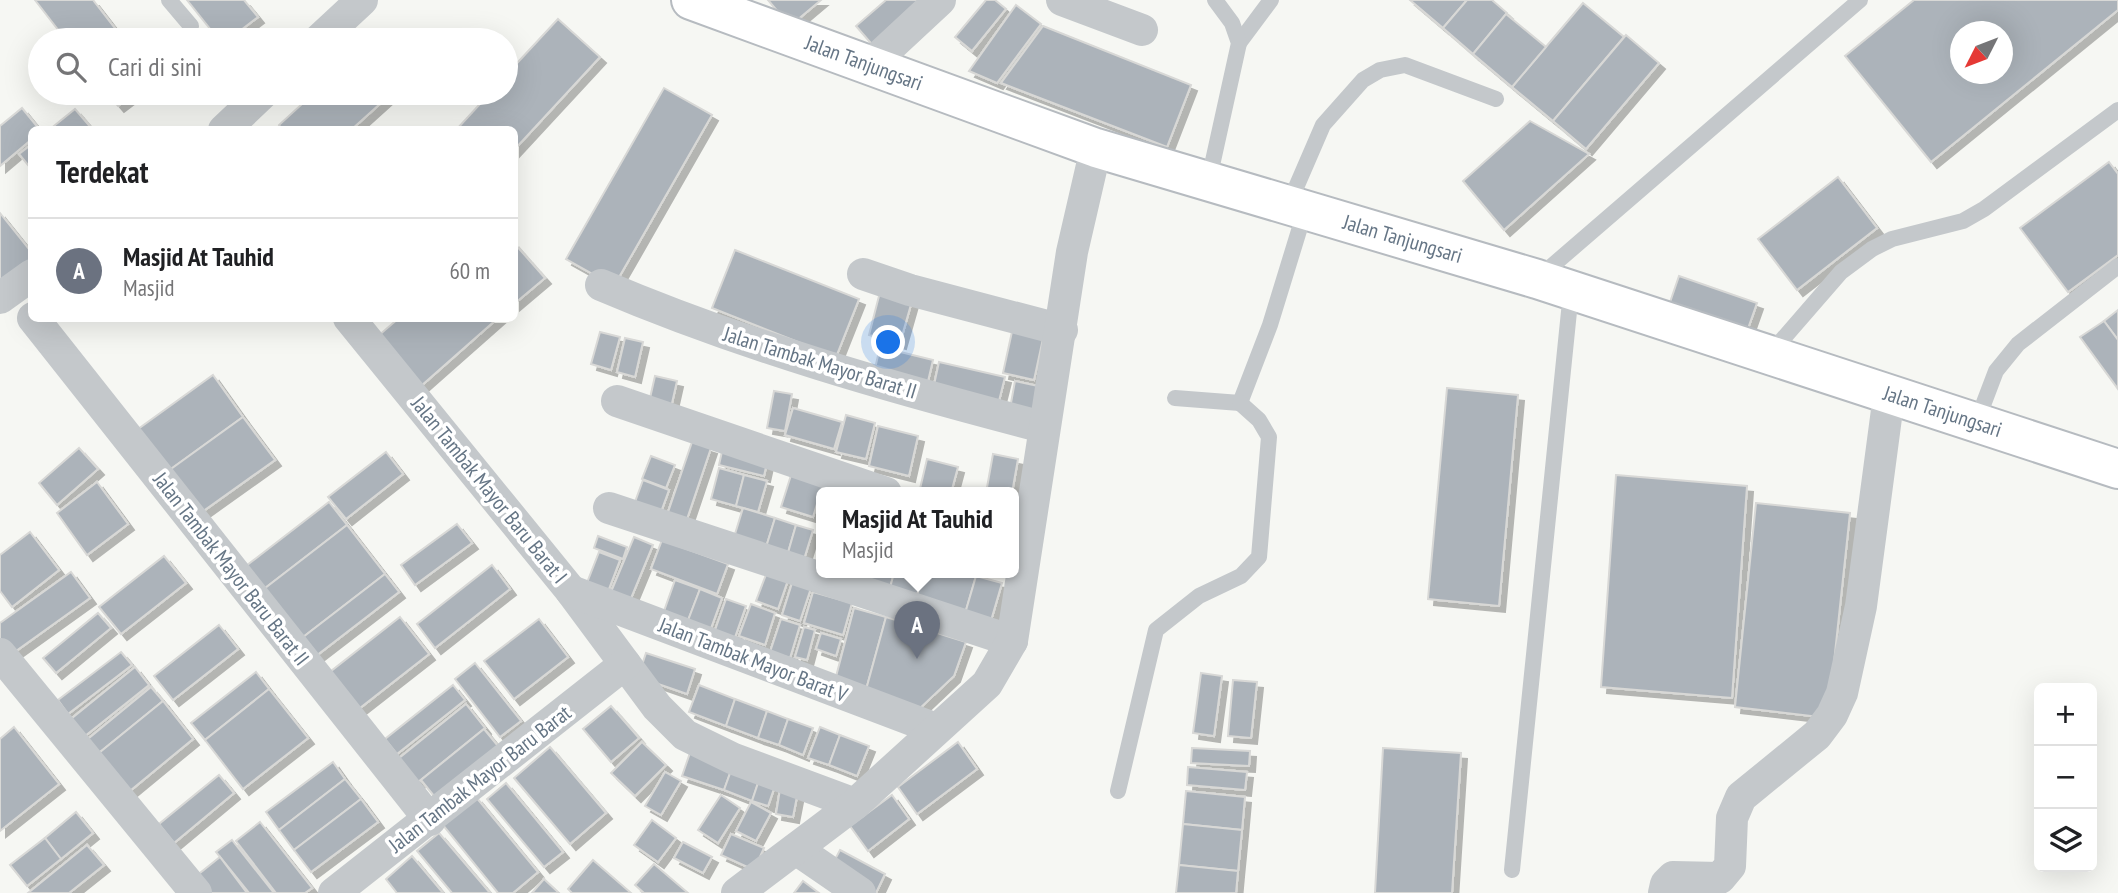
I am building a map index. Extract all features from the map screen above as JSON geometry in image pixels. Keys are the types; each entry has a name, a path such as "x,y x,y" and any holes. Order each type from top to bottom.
{"main road":[{"name":"Jalan Tanjungsari","path":"691,0 1096,148 1209,179 1297,209 1554,286 1977,421 2118,470"}],"street":[{"path":"332,28 362,0"},
{"path":"869,66 940,0"},
{"path":"1062,0 1142,30"},
{"path":"228,126 250,105"},
{"path":"1019,556 1021,532 1062,330 1072,252 1096,148"},
{"path":"863,274 910,290 1062,330"},
{"name":"Jalan Tambak Mayor Barat II","path":"601,285 685,320 878,383 1043,428"},
{"name":"Jalan Tambak Mayor Baru Barat II","path":"14,288 28,311"},
{"name":"Jalan Tambak Mayor Baru Barat II","path":"35,322 430,820"},
{"name":"Jalan Tambak Mayor Baru Barat I","path":"352,322 571,591 657,707 685,735 734,760 855,804"},
{"path":"1664,893 1666,884 1673,877 1720,878 1726,872 1730,866 1732,818 1741,797 1817,735 1832,715 1847,676 1861,606 1889,395"},
{"path":"617,401 868,487"},
{"path":"610,508 816,576"},
{"path":"822,578 1012,641"},
{"path":"739,892 855,804 987,684 1012,641 1017,578"},
{"name":"Jalan Tambak Mayor Barat V","path":"571,591 936,730"},
{"path":"0,654 196,893"},
{"name":"Jalan Tambak Mayor Baru Barat","path":"334,893 625,664"},
{"path":"796,849 860,893"}],"lane":[{"path":"169,0 191,26"},
{"path":"1215,0 1232,23 1239,43"},
{"path":"1209,179 1239,43 1271,0"},
{"path":"1512,870 1554,286 1860,0"},
{"path":"1240,403 1270,325 1297,209 1323,125 1363,80 1380,70 1405,65 1496,99"},
{"path":"1769,355 1841,272 1872,249 1892,239 1963,221 1984,209 2118,110"},
{"path":"1977,421 1996,371 2018,344 2118,267"},
{"path":"1118,791 1156,630 1199,596 1241,576 1259,558 1269,437 1259,420 1240,403 1175,398"}],"building":[{"path":"35,0 93,0 115,28 57,28"},
{"path":"187,0 244,0 258,17 244,28 209,28"},
{"path":"768,0 821,0 790,26"},
{"path":"886,0 933,0 876,49 856,26"},
{"path":"986,0 995,0 1006,9 972,51 955,37"},
{"path":"1410,0 1467,0 1443,28"},
{"path":"1467,0 1492,0 1507,13 1473,54 1443,28"},
{"path":"1914,0 2118,0 2118,10 1931,162 1845,56"},
{"path":"1583,3 1624,37 1553,121 1512,87"},
{"path":"1016,5 1041,24 997,83 969,71"},
{"path":"1506,14 1546,47 1512,87 1473,54"},
{"path":"558,19 600,57 518,146 518,126 460,126 479,105 518,105 518,62"},
{"path":"1043,26 1191,85 1167,147 1001,83"},
{"path":"1626,35 1659,63 1586,149 1553,121"},
{"path":"664,88 712,115 614,286 566,259"},
{"path":"301,105 379,105 355,126 279,125"},
{"path":"22,108 37,126 28,126 28,142 0,166 0,126"},
{"path":"75,109 90,126 54,126"},
{"path":"1530,121 1589,154 1504,230 1463,181"},
{"path":"28,147 28,165 19,154"},
{"path":"2109,162 2118,174 2118,255 2068,292 2020,228"},
{"path":"1838,177 1877,228 1797,290 1758,239"},
{"path":"0,213 28,248 28,269 0,290"},
{"path":"518,248 545,278 518,301"},
{"path":"735,250 859,299 836,357 712,308"},
{"path":"1679,276 1757,303 1745,337 1667,311"},
{"path":"880,292 912,301 900,343 869,335"},
{"path":"2118,310 2118,340 2104,321"},
{"path":"2104,321 2118,340 2118,389 2080,337"},
{"path":"394,322 493,322 421,386 378,336"},
{"path":"1013,327 1044,334 1034,380 1003,373"},
{"path":"600,332 620,337 611,370 591,364"},
{"path":"625,338 643,342 635,377 617,372"},
{"path":"880,347 933,360 926,390 873,377"},
{"path":"939,362 1005,377 997,409 932,394"},
{"path":"213,375 243,417 164,474 134,432"},
{"path":"655,376 677,381 670,412 648,407"},
{"path":"1015,381 1038,386 1031,419 1009,414"},
{"path":"1447,388 1518,395 1499,606 1428,599"},
{"path":"774,391 792,394 785,431 767,428"},
{"path":"793,408 842,422 834,449 785,435"},
{"path":"846,415 875,423 866,459 836,452"},
{"path":"243,417 275,460 195,517 164,474"},
{"path":"878,426 918,436 909,476 869,466"},
{"path":"692,442 711,448 685,525 666,518"},
{"path":"723,447 768,458 764,476 719,465"},
{"path":"79,448 98,469 57,505 39,483"},
{"path":"386,452 403,474 346,519 328,497"},
{"path":"993,454 1018,459 1013,487 987,487"},
{"path":"651,456 675,465 666,488 642,479"},
{"path":"927,459 958,467 953,487 920,487"},
{"path":"719,468 744,475 736,506 711,499"},
{"path":"792,472 824,481 822,487 816,487 813,517 781,507"},
{"path":"744,475 767,481 758,512 736,506"},
{"path":"1616,475 1747,486 1732,698 1601,687"},
{"path":"643,480 669,490 657,523 631,513"},
{"path":"97,482 128,524 87,555 57,513"},
{"path":"329,502 347,525 260,592 242,569"},
{"path":"1756,503 1850,513 1828,718 1735,707"},
{"path":"743,508 775,518 763,557 731,547"},
{"path":"775,518 796,525 785,563 763,557"},
{"path":"457,524 472,543 415,585 401,565"},
{"path":"347,525 385,574 298,641 260,592"},
{"path":"796,525 813,530 801,569 785,563"},
{"path":"30,532 59,570 12,607 0,591 0,555"},
{"path":"598,536 627,547 623,559 594,548"},
{"path":"634,537 653,545 627,608 608,599"},
{"path":"662,540 728,564 717,594 651,569"},
{"path":"599,552 620,560 604,602 583,593"},
{"path":"164,556 186,583 121,634 99,607"},
{"path":"492,565 510,589 435,648 417,624"},
{"path":"71,572 90,598 9,656 0,643 0,623"},
{"path":"767,572 788,580 778,609 756,601"},
{"path":"385,574 399,592 312,659 298,641"},
{"path":"862,578 893,578 888,595 859,587"},
{"path":"893,578 922,578 915,603 888,595"},
{"path":"922,578 975,578 964,617 915,603"},
{"path":"975,578 1002,583 990,624 964,617"},
{"path":"675,580 700,589 687,623 663,614"},
{"path":"793,580 812,585 800,621 782,615"},
{"path":"700,589 722,598 710,631 687,623"},
{"path":"813,592 852,603 843,635 804,623"},
{"path":"726,599 746,606 734,640 714,633"},
{"path":"751,604 775,613 765,645 739,636"},
{"path":"854,608 886,617 864,697 833,688"},
{"path":"98,613 111,628 56,673 43,658"},
{"path":"400,617 429,654 351,715 321,679"},
{"path":"886,617 966,642 954,676 916,712 864,697"},
{"path":"539,619 568,657 514,699 484,661"},
{"path":"781,619 800,625 790,658 770,652"},
{"path":"219,625 238,649 173,700 154,676"},
{"path":"804,627 815,630 807,660 795,657"},
{"path":"821,633 841,639 836,656 816,649"},
{"path":"121,652 132,665 68,714 58,700"},
{"path":"646,653 695,669 687,694 638,677"},
{"path":"475,663 521,721 500,737 455,679"},
{"path":"135,667 149,685 80,740 66,723"},
{"path":"256,672 269,689 205,740 191,723"},
{"path":"1201,673 1222,676 1214,736 1193,733"},
{"path":"1233,680 1257,682 1251,738 1228,736"},
{"path":"453,685 465,700 397,754 385,739"},
{"path":"699,685 735,699 726,726 689,712"},
{"path":"151,687 163,701 94,757 83,743"},
{"path":"269,689 308,738 243,789 205,740"},
{"path":"735,699 767,711 758,738 726,726"},
{"path":"163,701 193,739 125,795 94,757"},
{"path":"466,704 485,728 412,787 393,763"},
{"path":"611,706 639,738 611,762 583,729"},
{"path":"767,711 788,719 779,745 758,738"},
{"path":"788,719 813,728 803,755 779,745"},
{"path":"14,727 59,784 0,831 0,739"},
{"path":"820,727 840,735 829,765 808,758"},
{"path":"484,729 498,746 434,796 421,780"},
{"path":"840,735 869,746 857,776 829,765"},
{"path":"642,742 666,765 635,796 611,773"},
{"path":"958,742 977,769 917,814 898,787"},
{"path":"550,747 606,813 570,844 514,778"},
{"path":"1192,748 1250,751 1249,766 1191,763"},
{"path":"1383,748 1461,753 1452,893 1375,893"},
{"path":"691,750 733,765 724,790 682,776"},
{"path":"333,762 345,779 279,830 266,812"},
{"path":"733,765 761,774 752,801 724,790"},
{"path":"1188,767 1247,772 1245,790 1187,785"},
{"path":"665,772 681,781 661,815 645,806"},
{"path":"761,774 777,780 768,806 752,801"},
{"path":"219,775 234,793 174,843 159,824"},
{"path":"345,779 361,799 294,850 279,830"},
{"path":"506,783 563,852 544,867 487,799"},
{"path":"781,783 799,786 793,817 776,814"},
{"path":"1186,791 1245,797 1242,830 1183,824"},
{"path":"721,795 740,808 718,843 698,830"},
{"path":"892,795 909,819 868,851 850,826"},
{"path":"476,797 538,872 513,893 498,893 442,824"},
{"path":"361,799 378,822 311,872 294,850"},
{"path":"751,802 771,813 756,841 736,831"},
{"path":"76,812 93,833 61,859 45,838"},
{"path":"652,820 676,838 658,862 634,845"},
{"path":"260,822 312,888 305,893 276,893 236,841"},
{"path":"1183,824 1242,830 1238,871 1179,865"},
{"path":"439,833 490,893 452,893 417,851"},
{"path":"731,834 764,848 754,870 721,855"},
{"path":"45,838 61,859 27,886 10,865"},
{"path":"232,840 274,893 249,893 216,852"},
{"path":"683,842 712,857 703,873 674,858"},
{"path":"87,845 104,865 69,893 28,893"},
{"path":"840,850 885,874 876,893 830,869"},
{"path":"412,856 443,893 397,893 386,879"},
{"path":"220,857 247,893 207,893 195,877"},
{"path":"593,860 631,893 572,893 568,889"},
{"path":"654,864 688,893 644,893 635,885"},
{"path":"1179,865 1238,871 1236,893 1176,893"},
{"path":"544,879 559,893 532,893"},
{"path":"803,881 819,893 794,893"}],"place":[{"name":"Masjid At Tauhid","path":"917,659"}]}
